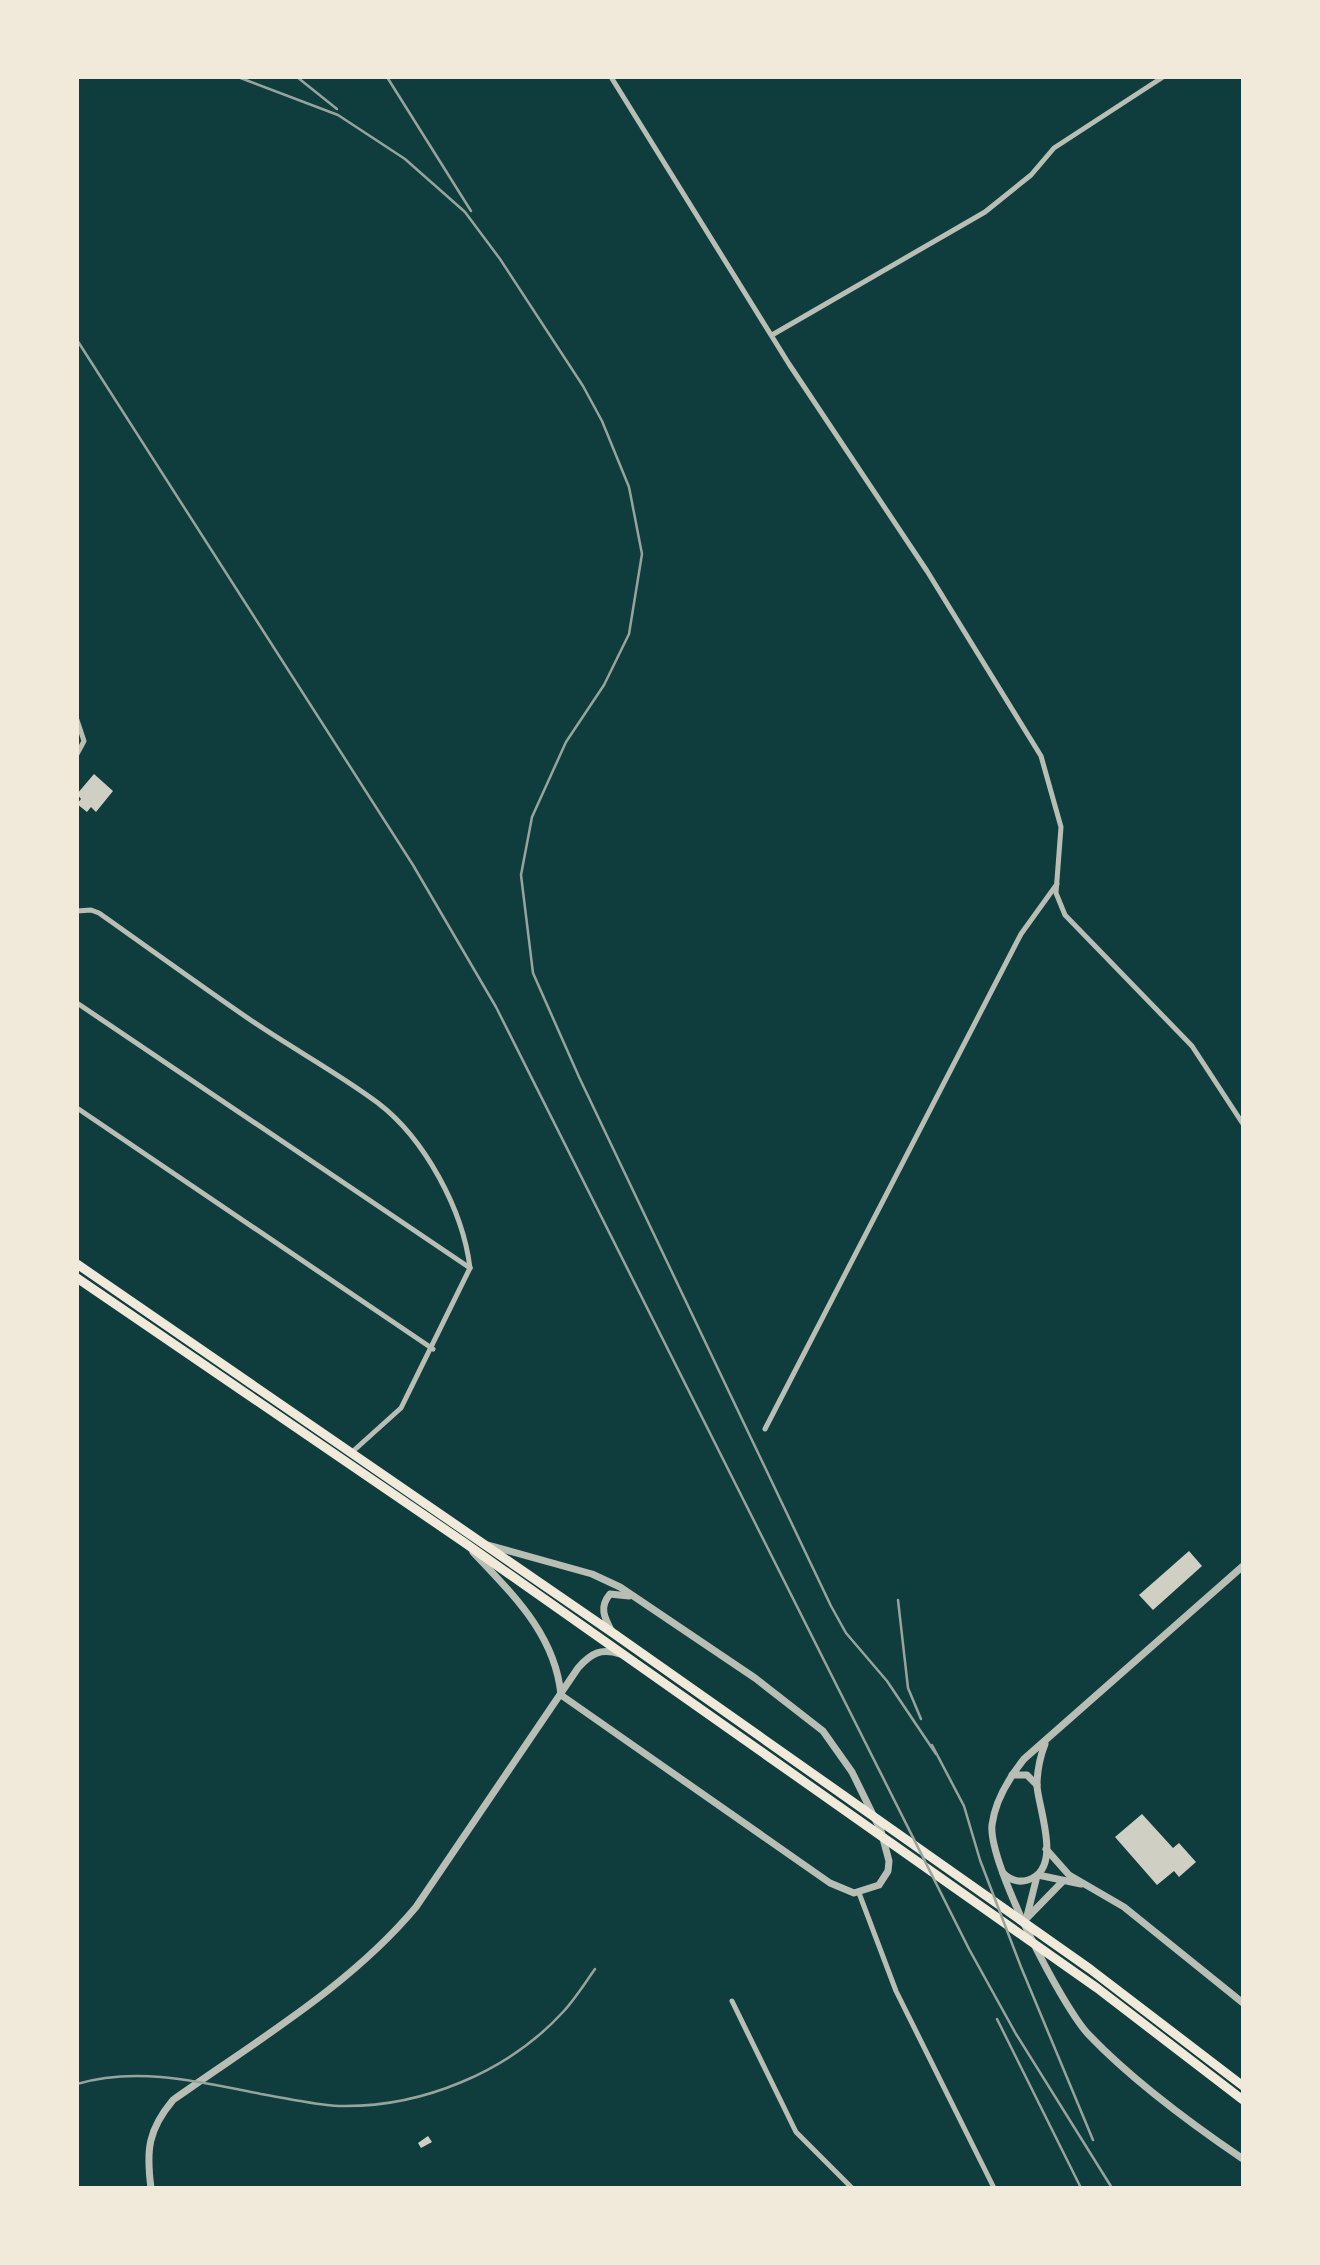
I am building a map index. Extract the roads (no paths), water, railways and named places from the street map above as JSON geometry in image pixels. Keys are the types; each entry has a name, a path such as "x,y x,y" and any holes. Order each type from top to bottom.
{"main road":[{"path":"77,1264 613,1633 1090,1969 1243,2086"},
{"path":"77,1278 465,1543 832,1804 1097,1988 1243,2100"}],"street":[{"path":"611,77 772,335 927,571 1041,757 1061,827 1056,893 1065,915 1192,1046 1243,1124"},
{"path":"772,335 985,212 1031,175 1054,148 1163,77"},
{"path":"77,720 84,741 77,754"},
{"path":"765,1429 1021,934 1057,884"},
{"path":"77,911 91,910 99,913 253,1022 387,1111 417,1146 447,1191 468,1250 470,1268 433,1349 401,1408 352,1454"},
{"path":"77,1003 470,1268"},
{"path":"77,1108 433,1349"},
{"path":"465,1543 528,1612 547,1643 561,1695 830,1883 859,1893 872,1890 884,1879 888,1871 887,1849 852,1772 834,1743 802,1713 640,1600 593,1574 481,1543"},
{"path":"1243,1566 1024,1759 1000,1794 992,1825 999,1867 1068,2006 1089,2035 1167,2102 1243,2159"},
{"path":"613,1633 603,1615 604,1602 610,1594 620,1593 640,1600"},
{"path":"151,2188 149,2138 158,2119 173,2100 327,1990 403,1923 586,1659 606,1650 624,1655"},
{"path":"1026,1921 1037,1876 1044,1866 1046,1849 1037,1785 1046,1742"},
{"path":"1012,1774 1027,1775 1037,1785"},
{"path":"1046,1849 1062,1869 1083,1885 1124,1907 1243,2003"},
{"path":"999,1867 1006,1876 1016,1881 1037,1876 1083,1885"},
{"path":"1026,1921 1063,1881"},
{"path":"859,1893 896,1991 994,2188"},
{"path":"732,2001 796,2132 852,2188"}],"railway":[{"path":"238,77 338,115 405,159 465,212 500,259 583,386 602,421 629,487 642,554 629,634 604,685 566,742 532,817 521,875 533,973 579,1077 831,1606 846,1633 887,1681 936,1754"},
{"path":"297,77 337,109"},
{"path":"387,77 471,211"},
{"path":"77,340 413,865 496,1007 969,1949 1016,2034 1112,2188"},
{"path":"898,1600 908,1688 921,1719"},
{"path":"932,1745 964,1806 980,1860 1021,1967 1093,2140"},
{"path":"77,2084 123,2076 146,2076 192,2081 339,2106 401,2101 461,2082 490,2069 516,2052 563,2012 595,1969"},
{"path":"997,2019 1081,2188"}]}
